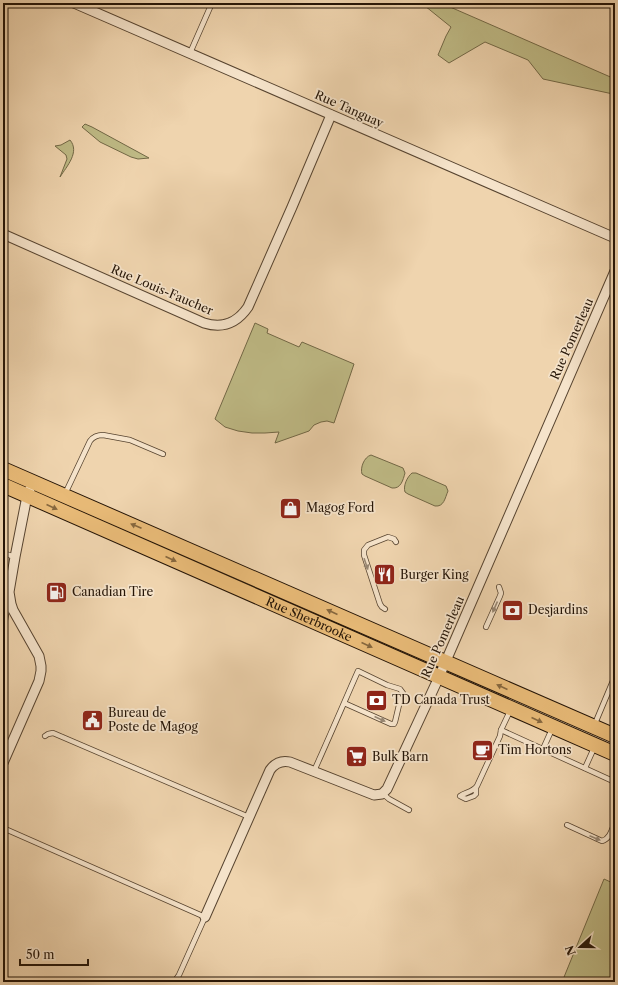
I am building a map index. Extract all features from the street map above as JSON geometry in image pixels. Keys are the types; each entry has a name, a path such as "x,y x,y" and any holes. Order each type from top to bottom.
{"main road":[{"name":"Rue Sherbrooke","path":"3,469 615,736"},
{"name":"Rue Sherbrooke","path":"3,485 615,754"}],"street":[{"name":"Rue Tanguay","path":"74,3 615,238"},
{"name":"Rue Louis-Faucher","path":"3,234 204,323 218,326 228,324 240,317 248,307 331,115"},
{"name":"Rue Pomerleau","path":"383,794 387,789 446,662 615,271"},
{"path":"3,763 39,682 41,671 39,656 13,610 9,592 27,496 33,482"},
{"path":"205,917 270,770 274,765 280,762 289,761 374,795 383,794"}],"lane":[{"path":"190,53 212,3"},
{"path":"64,496 90,442 95,436 102,435 127,439 163,454"},
{"path":"385,609 380,604 364,558 364,550 368,545 388,538 394,539 396,542"},
{"path":"3,553 15,558"},
{"path":"486,627 500,596 499,587"},
{"path":"3,633 9,592"},
{"path":"314,771 358,671 387,685 402,690 403,693 394,724 344,703"},
{"path":"594,727 615,676"},
{"path":"460,796 476,788 511,708"},
{"path":"543,749 553,727"},
{"path":"501,730 615,782"},
{"path":"45,736 53,733 249,817"},
{"path":"585,768 596,745"},
{"path":"383,794 389,800 409,810"},
{"path":"567,825 604,841 615,822"},
{"path":"3,828 205,917 182,969 174,982"}],"shaded area":[{"path":"426,3 441,3 615,79 615,90 613,94 543,79 528,60 485,42 449,63 438,55 451,27 425,6"},
{"path":"85,124 149,158 138,159 131,157 100,142 82,127"},
{"path":"70,140 74,149 73,154 69,164 60,177 67,159 66,155 55,146 61,145"},
{"path":"255,323 268,329 267,333 299,347 302,342 354,364 334,423 327,421 321,422 314,425 309,431 275,443 279,432 252,433 238,431 225,427 215,419"},
{"path":"371,455 403,468 405,473 400,486 392,488 362,474 363,463 366,458"},
{"path":"412,473 416,473 446,486 448,491 442,504 435,506 405,492 406,482"},
{"path":"131,533 160,543 345,624 344,627 130,536"},
{"path":"604,879 615,884 615,982 562,982"}],"place":[{"name":"Magog Ford","path":"291,508"},
{"name":"Burger King","path":"385,575"},
{"name":"Canadian Tire","path":"56,592"},
{"name":"Desjardins","path":"512,610"},
{"name":"TD Canada Trust","path":"376,700"},
{"name":"Bureau de Poste de Magog","path":"92,720"},
{"name":"Tim Hortons","path":"483,750"},
{"name":"Bulk Barn","path":"356,757"}]}
